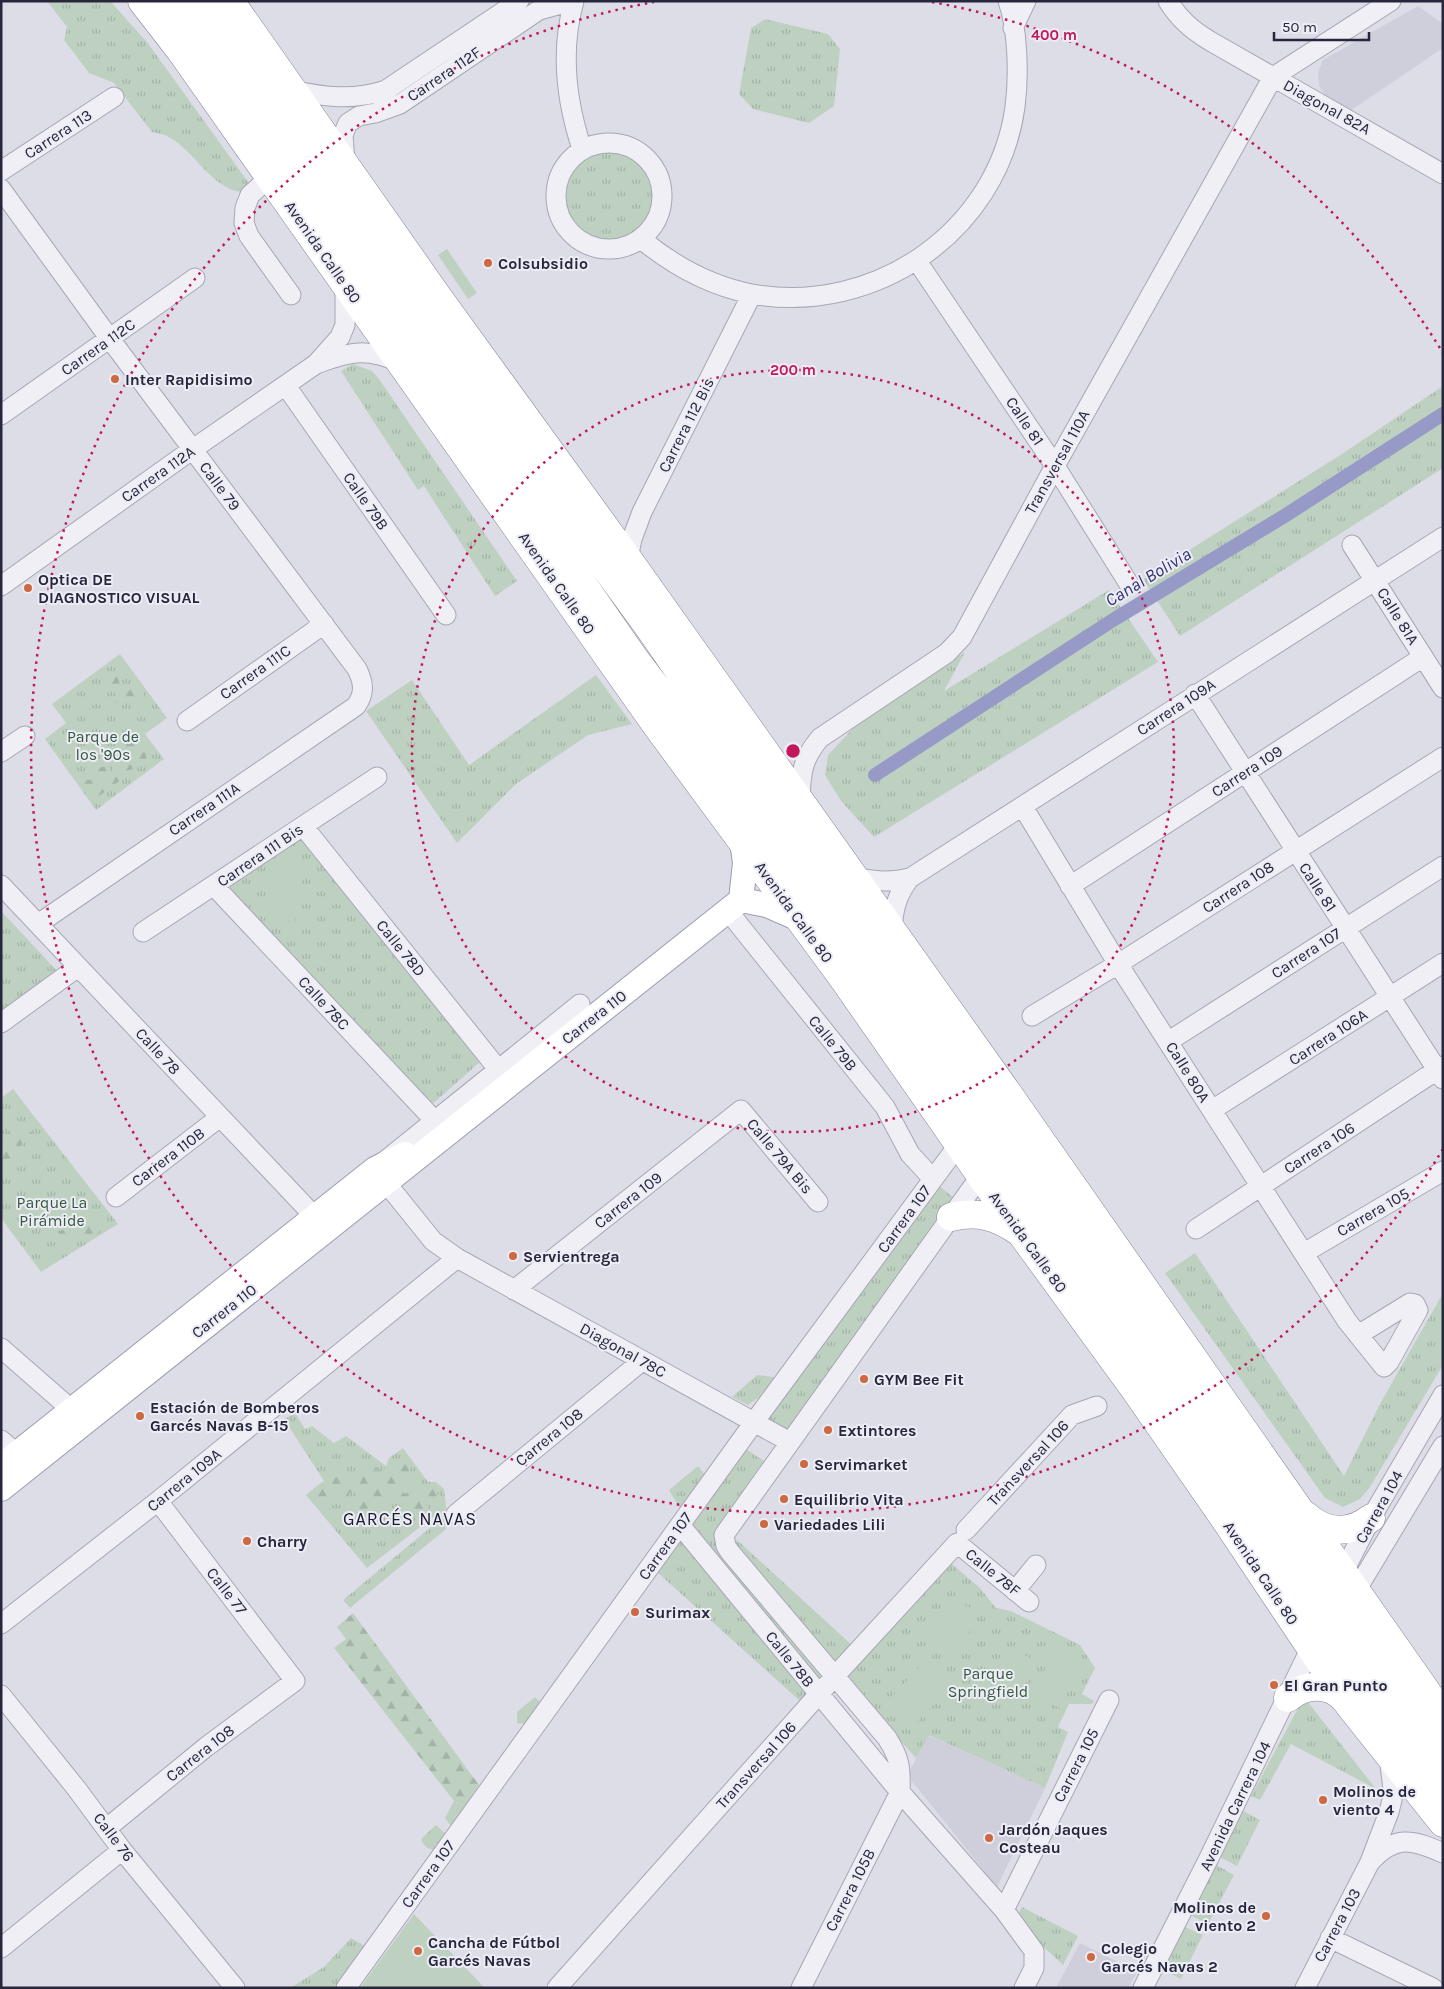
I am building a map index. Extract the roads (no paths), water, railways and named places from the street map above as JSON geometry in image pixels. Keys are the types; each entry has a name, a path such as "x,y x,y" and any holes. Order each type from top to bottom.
{"highway":[{"name":"Avenida Calle 80","path":"142,1 165,29 345,282 656,726 842,977 981,1136 1443,1756"},
{"name":"Avenida Calle 80","path":"171,1 477,432 634,658 775,844 1173,1404 1334,1610 1410,1748 1443,1790"},
{"name":"Avenida Calle 80","path":"200,1 488,406 650,629 731,746 851,911 981,1136 980,1174 1020,1232 1133,1387 1334,1610 1443,1715"},
{"name":"Avenida Calle 80","path":"230,1 514,404 628,559 800,800 1303,1514 1334,1610 1349,1705 1443,1823"},
{"path":"839,934 842,977"},
{"path":"951,1217 972,1214 997,1218 1020,1232"},
{"path":"1133,1387 1173,1404"},
{"path":"1303,1514 1313,1523 1326,1529 1339,1530 1353,1528 1371,1518"},
{"path":"1288,1698 1298,1691 1317,1687 1335,1692 1349,1705"}],"main road":[{"path":"742,841 745,863 734,905 767,905 800,919"},
{"name":"Carrera 110","path":"7,1453 72,1410 103,1396 504,1076 734,905"},
{"name":"Carrera 110","path":"1,1489 103,1396 315,1217 380,1176"}],"street":[{"name":"Carrera 112F","path":"291,90 346,98 361,97 386,90 519,1"},
{"path":"641,239 688,272 720,285 752,294 792,298 834,294 877,281 917,261 940,244 972,209 993,177 1005,149 1013,120 1018,89 1018,69 1008,1"},
{"path":"1013,28 1026,1"},
{"name":"Diagonal 82A","path":"1168,1 1190,28 1210,41 1443,174"},
{"path":"1273,77 1390,1"},
{"path":"574,2 567,45 567,87 572,115 582,149"},
{"name":"Carrera 112F","path":"345,165 343,135 348,123 353,119 388,109 406,100 539,10 574,2"},
{"name":"Transversal 110A","path":"800,800 803,766 810,750 820,738 947,653 962,637 1055,466 1273,77"},
{"name":"Carrera 113","path":"1,171 114,97"},
{"path":"614,143 629,147 643,155 654,167 661,182 662,198 660,213 653,227 641,239 621,248 599,249 585,244 573,236 563,225 556,209 555,191 559,175 569,160 582,149 598,144 614,143"},
{"path":"270,177 250,195 245,208 244,223 249,236 291,295"},
{"name":"Calle 79","path":"1,189 110,339 358,669 364,689"},
{"name":"Calle 81","path":"917,261 1055,466 1129,584"},
{"name":"Carrera 112C","path":"1,415 194,278"},
{"name":"Carrera 112A","path":"1,586 316,364 340,336 345,325 345,282"},
{"name":"Carrera 112 Bis","path":"628,559 632,539 642,512 752,294"},
{"name":"Carrera 112A","path":"316,364 351,353 364,352 387,357 402,364"},
{"name":"Calle 79B","path":"286,386 446,615"},
{"name":"Carrera 109A","path":"892,930 896,902 902,887 910,878 1443,537"},
{"name":"Calle 81A","path":"1352,545 1443,688"},
{"name":"Carrera 111C","path":"187,721 324,624"},
{"name":"Carrera 109","path":"1070,886 1423,657"},
{"name":"Carrera 111A","path":"38,924 356,706 362,698 364,689"},
{"name":"Calle 81","path":"1195,694 1389,998 1441,1072"},
{"path":"1,752 24,736"},
{"name":"Carrera 108","path":"1032,1016 1118,964 1443,757"},
{"name":"Carrera 111 Bis","path":"143,932 377,777"},
{"name":"Calle 80A","path":"1023,807 1118,964 1358,1335"},
{"name":"Calle 78D","path":"303,826 504,1076"},
{"name":"Carrera 107","path":"1169,1041 1443,866"},
{"name":"Carrera 109A","path":"854,877 882,882 910,878"},
{"name":"Calle 78","path":"1,885 315,1217"},
{"name":"Calle 78C","path":"214,886 441,1127"},
{"name":"Calle 79B","path":"734,905 885,1107 910,1154 933,1179"},
{"name":"Carrera 106A","path":"1212,1110 1443,963"},
{"path":"1,1023 78,967"},
{"name":"Carrera 110","path":"504,1076 580,1004"},
{"name":"Carrera 106","path":"1196,1229 1441,1072"},
{"path":"981,1136 1002,1085"},
{"name":"Carrera 109","path":"514,1290 741,1110"},
{"name":"Calle 79A Bis","path":"741,1110 818,1202"},
{"name":"Carrera 110B","path":"116,1197 220,1117"},
{"name":"Carrera 107","path":"346,1988 754,1423 933,1179 981,1136"},
{"name":"Carrera 105","path":"1304,1253 1443,1171"},
{"path":"790,1442 980,1174"},
{"path":"380,1176 433,1241 457,1258"},
{"name":"Carrera 109A","path":"1,1624 158,1501 457,1258"},
{"name":"Diagonal 78C","path":"457,1258 790,1442"},
{"path":"1,1348 72,1410"},
{"name":"Carrera 108","path":"456,1514 642,1361"},
{"name":"Carrera 104","path":"1334,1610 1371,1518 1443,1395"},
{"name":"Transversal 106","path":"557,1988 835,1676 1072,1415 1097,1406"},
{"name":"Calle 78B","path":"790,1442 727,1529 724,1539 730,1552 887,1738 900,1761 900,1792"},
{"name":"Carrera 104","path":"1334,1610 1443,1446"},
{"name":"Calle 77","path":"158,1501 295,1681"},
{"name":"Calle 78B","path":"680,1525 900,1792 1004,1910 1034,1951 1034,1968 1024,1988"},
{"name":"Calle 78F","path":"962,1537 1022,1596 1036,1565"},
{"name":"Avenida Carrera 104","path":"1143,1988 1334,1610"},
{"name":"Carrera 108","path":"107,1828 206,1747 295,1681"},
{"name":"Calle 76","path":"1,1695 230,1985"},
{"name":"Carrera 105","path":"1004,1910 1109,1700"},
{"name":"Carrera 103","path":"1305,1988 1370,1862 1392,1800 1389,1757"},
{"name":"Carrera 105B","path":"801,1988 900,1792"},
{"name":"Carrera 103","path":"1370,1862 1381,1850 1404,1841 1414,1842 1443,1853"},
{"path":"1,1948 122,1850"},
{"path":"1330,1938 1433,1988"}],"waterway":[{"name":"Canal Bolivia","path":"875,775 1113,620 1286,515 1443,414"}],"place":[{"name":"Colsubsidio","path":"488,263"},
{"name":"Inter Rapidisimo","path":"115,379"},
{"name":"Optica DE DIAGNOSTICO VISUAL","path":"28,588"},
{"name":"Servientrega","path":"513,1256"},
{"name":"GYM Bee Fit","path":"864,1379"},
{"name":"Estación de Bomberos Garcés Navas B-15","path":"140,1416"},
{"name":"Extintores","path":"828,1430"},
{"name":"Servimarket","path":"804,1464"},
{"name":"Equilibrio Vita","path":"784,1499"},
{"name":"Variedades Lili","path":"764,1524"},
{"name":"Charry","path":"247,1541"},
{"name":"Surimax","path":"635,1612"},
{"name":"El Gran Punto","path":"1274,1685"},
{"name":"Molinos de viento 4","path":"1323,1800"},
{"name":"Jardón Jaques Costeau","path":"989,1838"},
{"name":"Molinos de viento 2","path":"1266,1916"},
{"name":"Cancha de Fútbol Garcés Navas","path":"418,1951"},
{"name":"Colegio Garcés Navas 2","path":"1091,1957"}],"district":[{"name":"GARCÉS NAVAS","path":"410,1519"}],"park label":[{"name":"Parque de los '90s","path":"103,745"},
{"name":"Parque La Pirámide","path":"52,1211"},
{"name":"Parque Springfield","path":"988,1682"}]}
